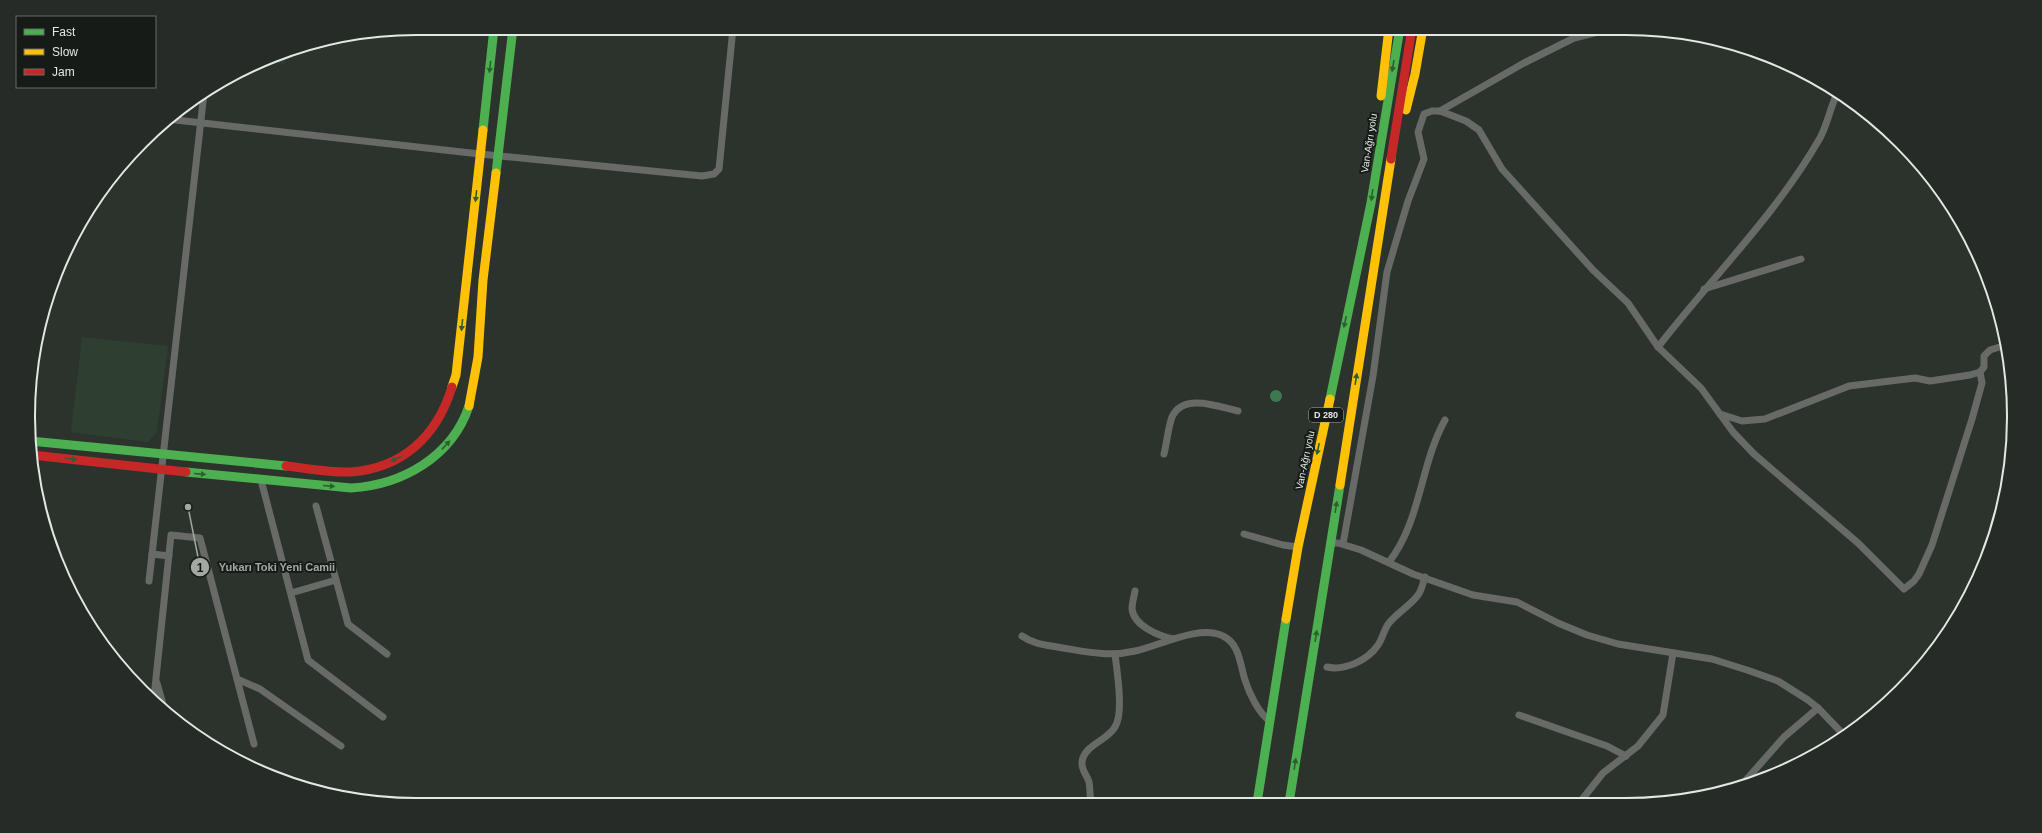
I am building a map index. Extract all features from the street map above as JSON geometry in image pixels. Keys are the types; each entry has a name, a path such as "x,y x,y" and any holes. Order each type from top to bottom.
{"main road":[{"path":"36,442 350,472 374,468 396,460 417,447 439,420 449,402 456,374 493,35"},
{"path":"37,456 163,470 351,488 373,487 400,479 421,468 458,432 471,404 476,382 483,281 513,35"},
{"path":"1379,149 1382,79 1389,35"},
{"name":"Van-Ağrı yolu","path":"1258,798 1298,547 1371,203 1399,35"},
{"name":"D 280","path":"1290,798 1411,35"},
{"path":"1392,151 1403,122 1415,74 1422,35"}],"street":[{"path":"177,120 480,154 702,176 714,174 719,169 732,35"},
{"path":"1440,111 1524,63 1574,38 1586,35"},
{"path":"1658,346 1757,229 1786,189 1820,137 1836,98"},
{"path":"149,581 163,470 203,100"},
{"path":"1343,544 1373,376 1387,272 1408,201 1424,159 1418,132 1424,114 1432,111 1440,111 1466,121 1478,130 1502,169 1593,270 1628,303 1658,346 1701,388 1733,432 1754,454 1858,543 1904,589 1914,582 1932,545 1982,383 1980,372"},
{"path":"1704,290 1801,259"},
{"path":"1720,414 1742,421 1765,418 1849,386 1915,378 1930,380 1980,372 1984,367 1984,356 1990,350 2001,347"},
{"path":"1164,454 1172,418 1180,407 1187,404 1209,404 1238,411"},
{"path":"1389,562 1410,524 1428,460 1437,435 1445,420"},
{"path":"261,480 308,660 383,717"},
{"path":"316,506 348,624 387,654"},
{"path":"1244,534 1283,545 1298,547"},
{"path":"154,693 171,535 200,538 254,744"},
{"path":"1330,543 1343,544 1389,562 1413,574 1473,595 1517,602 1558,623 1587,635 1618,644 1712,659 1778,680 1818,708 1841,731"},
{"path":"152,554 169,556"},
{"path":"1327,667 1334,669 1343,667 1363,660 1371,653 1379,644 1388,624 1419,594 1425,577"},
{"path":"290,593 336,580"},
{"path":"1134,591 1132,611 1136,618 1145,627 1157,634 1176,639"},
{"path":"1022,636 1038,644 1078,652 1115,654 1136,651 1196,633 1209,632 1221,634 1227,638 1242,662 1246,680 1258,709 1270,721"},
{"path":"1583,798 1603,773 1638,746 1663,715 1673,653"},
{"path":"1090,798 1088,781 1083,773 1082,763 1084,755 1090,748 1106,737 1115,727 1119,717 1115,654"},
{"path":"156,679 162,700"},
{"path":"237,679 260,689 340,746"},
{"path":"1748,778 1784,737 1818,708"},
{"path":"1519,714 1607,746 1626,756"}],"shaded area":[{"path":"285,58 285,64 275,63"},
{"path":"82,337 168,346 157,432 148,442 71,432"},
{"path":"1274,390 1278,390 1282,396 1278,402 1274,402 1270,398 1270,394"}],"traffic: fast":[{"path":"483,130 493,35"},
{"path":"496,173 512,35"},
{"path":"1330,399 1371,203 1399,35"},
{"path":"186,472 351,488 370,486 389,481 406,474 423,465 438,454 451,440 461,424 469,406"},
{"path":"36,442 286,466"},
{"path":"1290,798 1340,485"},
{"path":"1258,798 1286,619"}],"traffic: slow":[{"path":"1381,96 1388,35"},
{"path":"1406,110 1415,74 1422,35"},
{"path":"452,387 456,375 483,130"},
{"path":"1340,485 1391,159"},
{"path":"469,406 478,357 483,280 496,173"},
{"path":"1286,619 1298,547 1330,399"}],"traffic: jam":[{"path":"1391,159 1411,35"},
{"path":"286,466 327,471 351,472 387,464 402,456 427,434 445,405 452,387"},
{"path":"37,456 186,472"}],"place":[{"name":"Yukarı Toki Yeni Camii","path":"188,507"}]}
